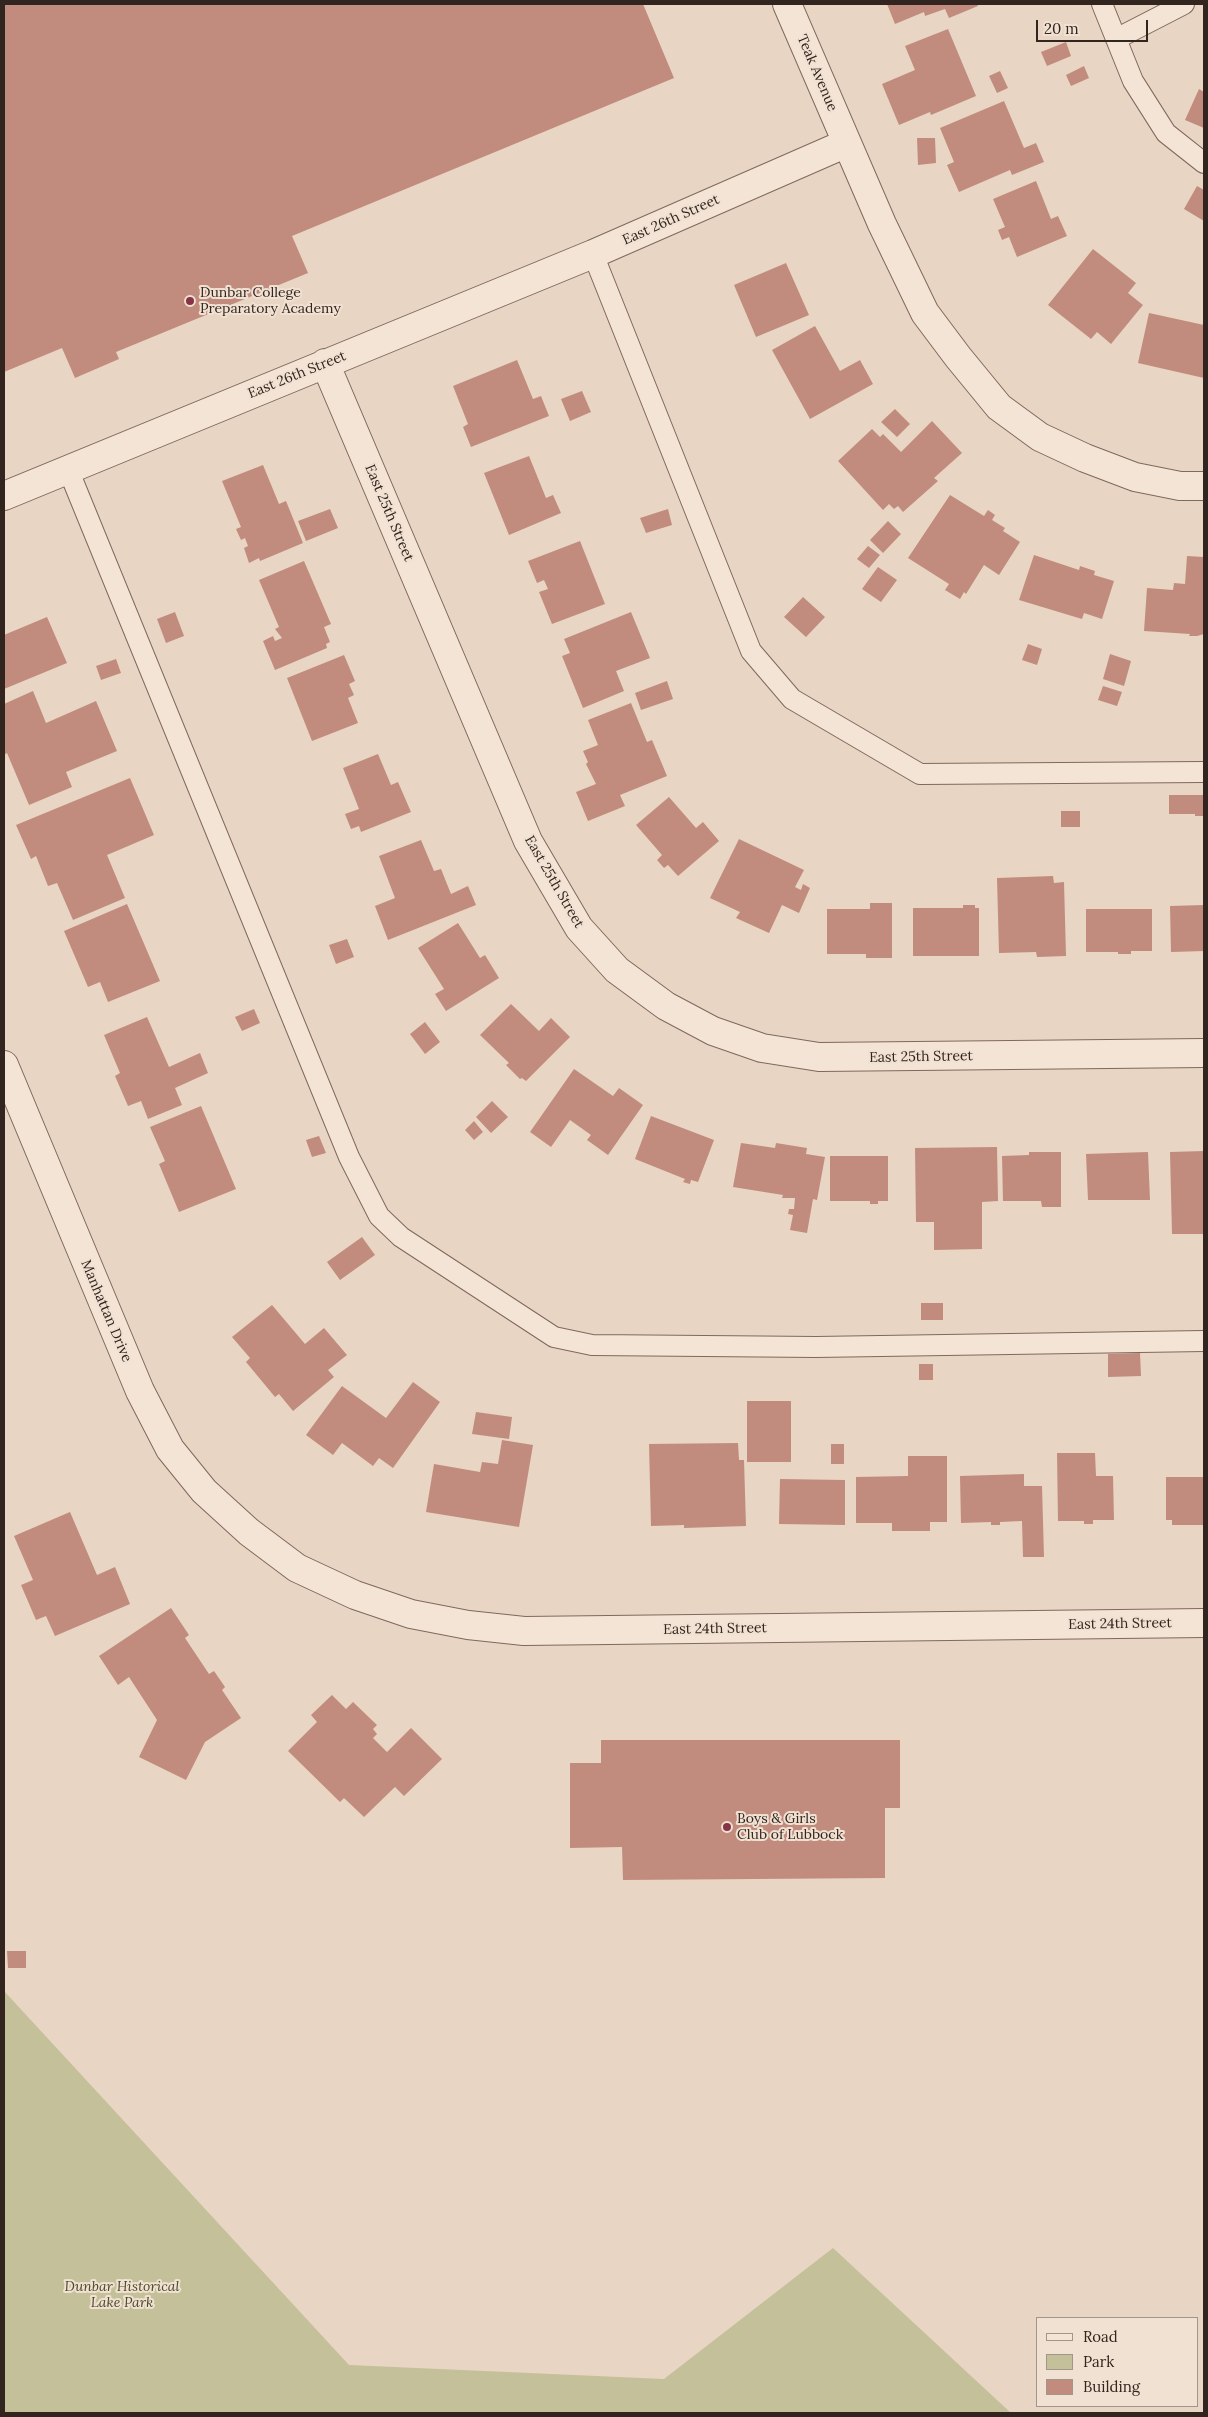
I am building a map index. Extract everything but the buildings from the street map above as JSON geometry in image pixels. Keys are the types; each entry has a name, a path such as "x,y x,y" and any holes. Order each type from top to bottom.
{"street":[{"name":"Teak Avenue","path":"787,4 847,143"},
{"name":"East 26th Street","path":"4,496 593,254 847,143"},
{"path":"847,143 882,224 926,313 958,357 999,407 1040,437 1085,458 1135,477 1180,486 1204,486"},
{"name":"East 25th Street","path":"325,363 528,841 579,928 617,970 666,1006 713,1031 762,1048 819,1057 1204,1054"},
{"name":"Manhattan Drive","path":"4,1065 140,1391 170,1449 204,1491 249,1532"},
{"name":"East 24th Street","path":"249,1532 297,1568 355,1596 411,1614 468,1625 524,1631 1204,1623"}],"lane":[{"path":"1102,4 1133,81 1166,133 1204,164"},
{"path":"1116,39 1184,4"},
{"path":"593,254 751,651 792,699 920,774 1204,772"},
{"path":"68,469 349,1157 379,1216 401,1237 554,1336 592,1345 816,1347 1204,1341"}],"green space":[{"name":"Dunbar Historical Lake Park","path":"4,1991 349,2365 664,2379 833,2248 1011,2413 4,2413"}],"place":[{"name":"Dunbar College Preparatory Academy","path":"190,301"},
{"name":"Boys & Girls Club of Lubbock","path":"727,1827"}]}
